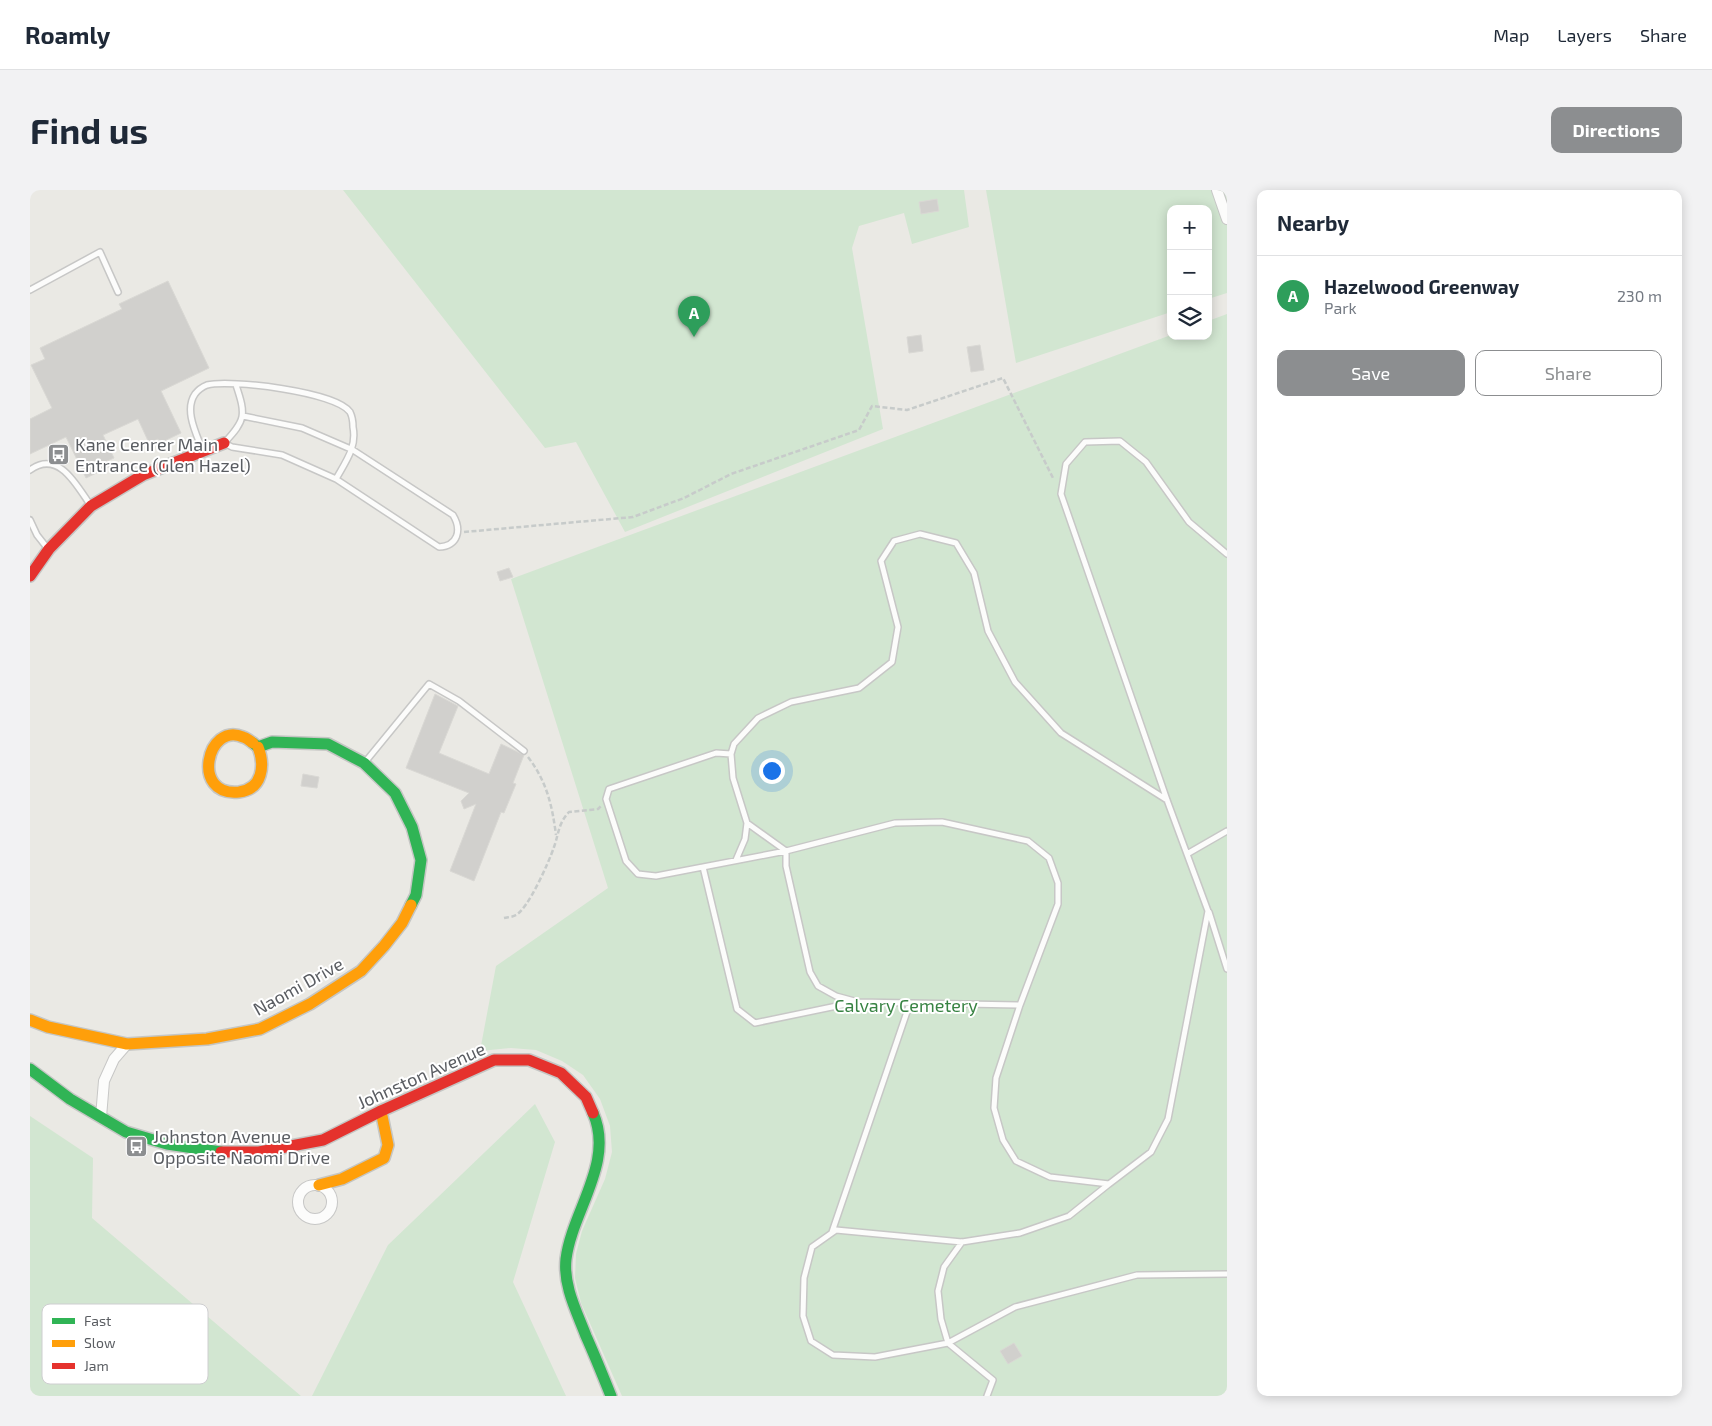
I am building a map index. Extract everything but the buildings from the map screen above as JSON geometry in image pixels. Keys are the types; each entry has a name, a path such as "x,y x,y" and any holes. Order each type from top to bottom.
{"street":[{"path":"1217,190 1227,219"},
{"path":"30,576 49,549 91,506 143,475 224,443"},
{"path":"235,735 244,736 258,747 264,765 256,783 248,789 239,792 220,788 214,782 209,774 207,765 208,756 218,741 235,735"},
{"name":"Naomi Drive","path":"30,1020 48,1027 127,1044 207,1038 260,1029 332,991 360,971 384,946 402,923 416,895 421,860 412,827 395,793 364,764 328,744 272,742 258,747"},
{"path":"101,1117 104,1081 114,1059 127,1044"},
{"name":"Johnston Avenue","path":"30,1069 70,1099 126,1132 167,1144 216,1152 259,1152 323,1140 381,1111 494,1060 529,1060 561,1073 586,1097 598,1124 598,1163 575,1226 566,1260 569,1293 611,1396"},
{"path":"342,1179 331,1197 331,1208 323,1217 311,1219 302,1214 297,1204 300,1193 308,1186 342,1179 384,1158 388,1145 381,1111"},
{"path":"319,1185 331,1197"}],"lane":[{"path":"30,290 100,252 118,292"},
{"path":"203,452 192,424 191,411 193,396 199,389 208,385 249,385 285,389 335,402 346,407 351,414 355,436 353,450 336,479"},
{"path":"236,385 242,404 243,416 237,429 224,443 232,447 282,455 336,479 438,547 445,547 453,542 458,532 458,523 453,515 353,450 302,428 243,416"},
{"path":"1227,554 1189,522 1146,462 1120,441 1085,442 1066,464 1061,494 1227,969"},
{"path":"30,470 36,466 46,464 63,470 70,476 91,506"},
{"path":"30,520 37,535 49,549"},
{"path":"736,860 745,839 746,823 732,778 731,754 734,744 758,718 791,702 859,688 892,662 898,627 881,561 894,541 920,534 956,543 974,573 988,632 1015,682 1061,732 1167,800"},
{"path":"364,764 429,684 459,701 524,751"},
{"path":"731,754 716,753 609,789 606,800 626,861 638,874 656,876 786,851 896,823 942,822 1028,841 1049,858 1058,883 1058,904 1020,1005 996,1078 994,1108 1003,1140 1016,1161 1050,1177 1110,1184"},
{"path":"746,823 786,851"},
{"path":"1187,854 1227,831"},
{"path":"786,851 786,866 810,972 818,986 836,996 858,1002"},
{"path":"703,867 737,1009 755,1023 858,1002 1020,1005"},
{"path":"1208,911 1168,1119 1152,1152 1069,1216 1020,1233 962,1242 836,1230 812,1247 804,1278 803,1316 811,1341 833,1355 875,1357 948,1343 1015,1307 1137,1274 1227,1274"},
{"path":"832,1233 910,1002"},
{"path":"962,1242 944,1267 938,1291 941,1319 948,1343 993,1380 987,1396"}],"path":[{"path":"458,532 633,518 684,498 731,474 859,430 872,406 907,410 1003,378 1061,494"},
{"path":"524,751 540,772 546,786 554,816 556,837"},
{"path":"504,918 516,915 524,908 542,876 554,847 561,820 569,812 598,809 606,800"}],"green space":[{"path":"343,190 964,190 969,227 912,244 904,213 859,226 852,248 883,429 625,532 576,442 545,448"},
{"path":"986,190 1227,190 1227,293 1212,298 1212,205 1167,205 1167,313 1016,363"},
{"name":"Calvary Cemetery","path":"1227,314 1227,1396 622,1396 581,1303 575,1278 576,1254 582,1231 605,1179 612,1152 610,1126 600,1099 583,1075 562,1061 536,1050 511,1048 480,1051 496,966 608,888 511,579 1167,336 1167,340 1212,340 1212,320"},
{"path":"535,1104 555,1142 513,1282 566,1396 312,1396 388,1245"},
{"path":"30,1116 93,1158 92,1218 193,1304 42,1304 42,1384 208,1384 208,1317 301,1396 30,1396"}],"traffic: fast":[{"path":"253,743 258,747 272,742 328,744 364,763 395,793 412,827 421,860 416,895 411,905"},
{"path":"30,1069 70,1099 126,1132 167,1144 221,1152"},
{"path":"593,1113 598,1131 599,1150 596,1168 570,1241 566,1269 569,1289 575,1308 611,1396"}],"traffic: slow":[{"path":"253,743 244,737 230,735 220,740 213,749 209,760 209,773 214,783 224,790 239,792 253,786 260,775 261,768 258,747"},
{"path":"30,1020 48,1027 127,1044 207,1039 260,1029 310,1004 361,971 402,923 411,905"},
{"path":"319,1185 342,1179 384,1158 388,1145 381,1111"}],"traffic: jam":[{"path":"30,576 49,549 91,506 143,475 224,443"},
{"path":"221,1152 259,1152 323,1140 381,1111 494,1060 529,1060 561,1073 586,1097 593,1113"}],"place":[{"name":"Hazelwood Greenway","path":"694,337"},
{"name":"Kane Cenrer Main Entrance (Glen Hazel)","path":"59,454"},
{"name":"Johnston Avenue Opposite Naomi Drive","path":"137,1146"}]}
